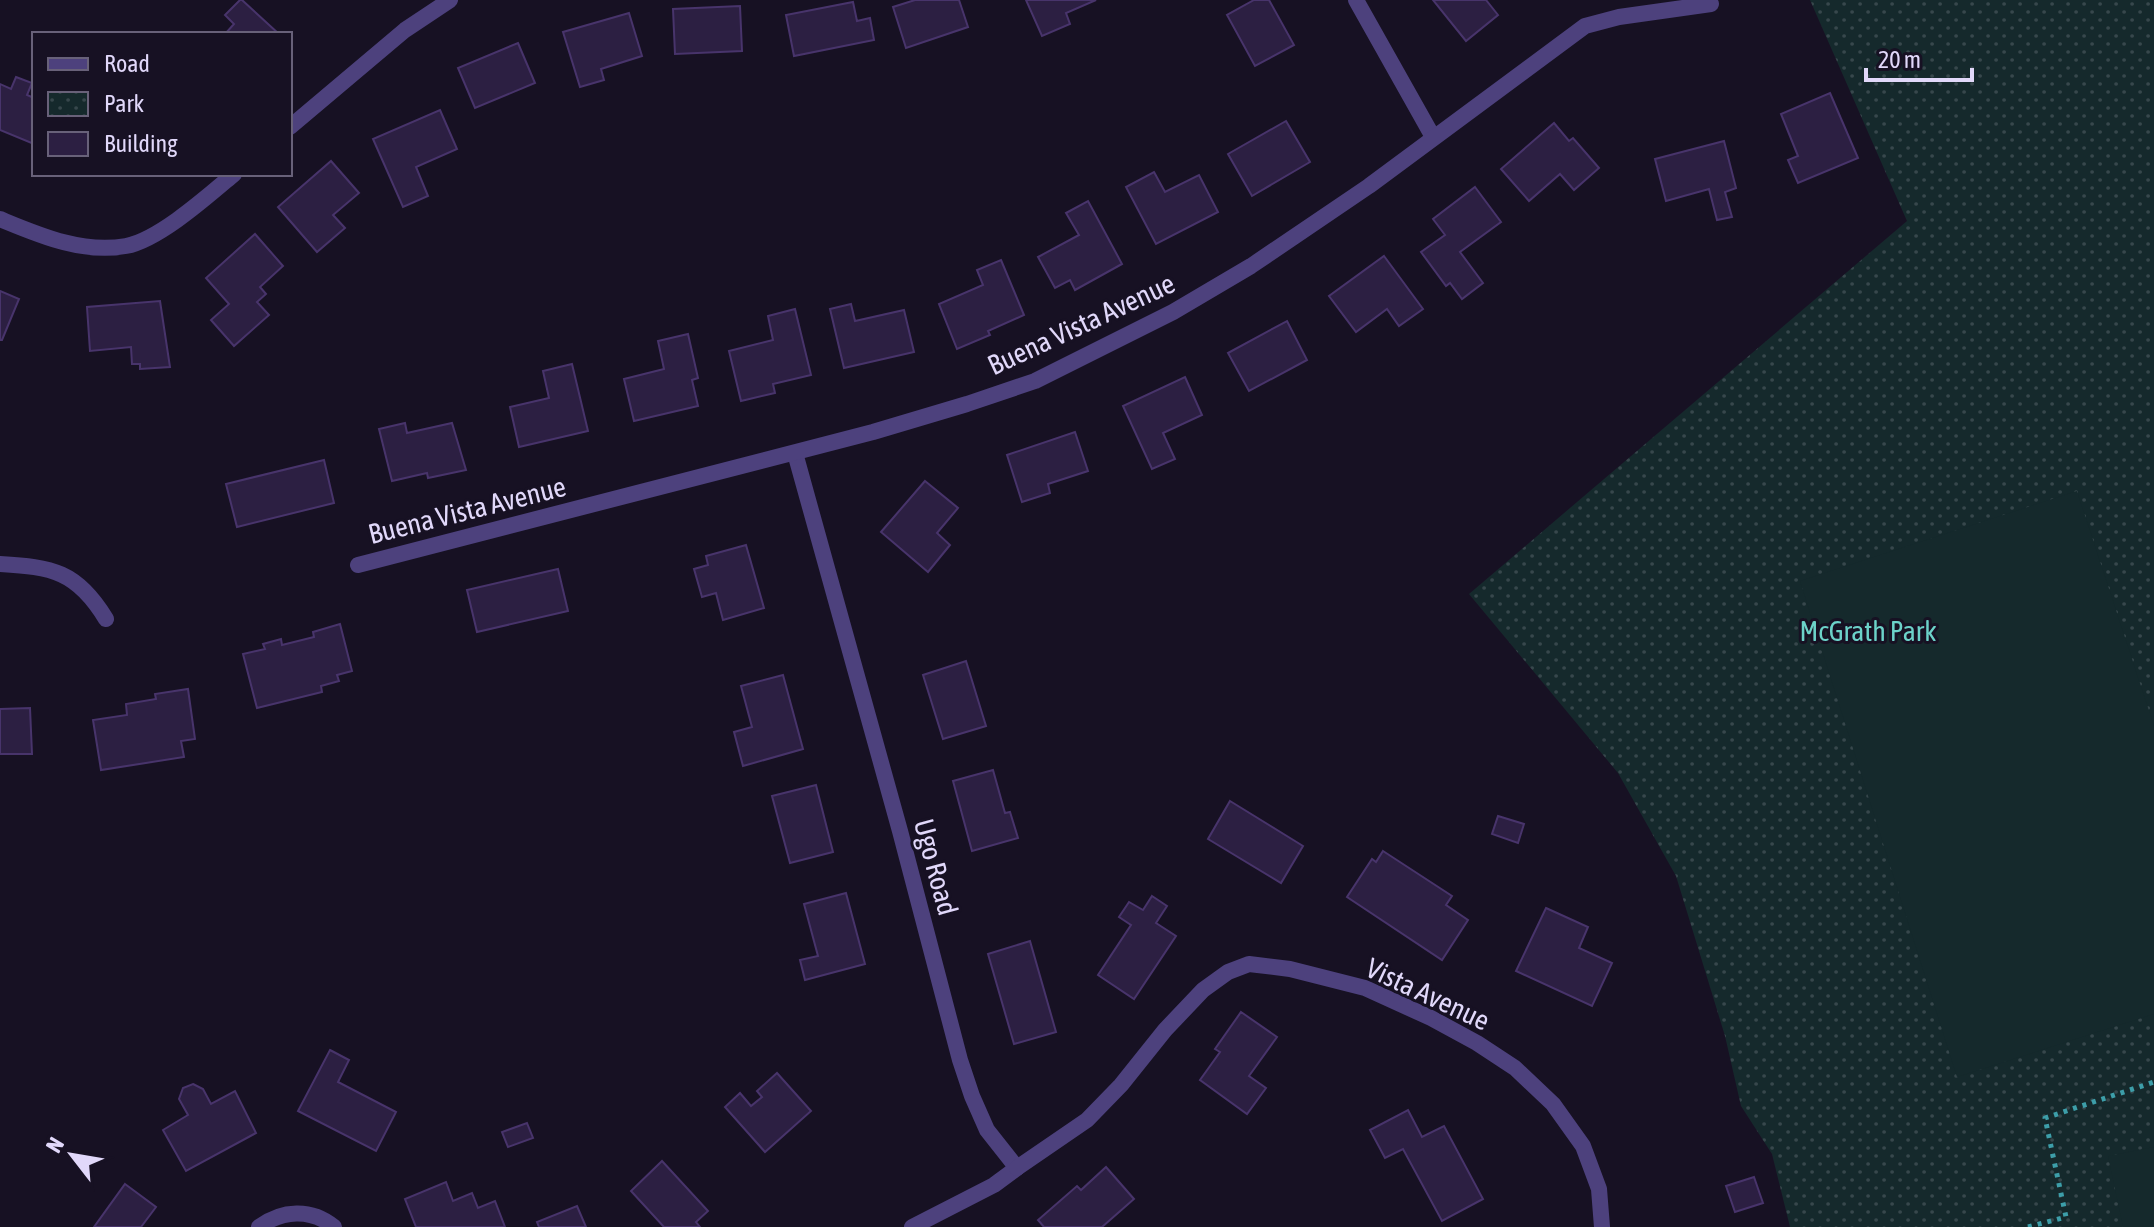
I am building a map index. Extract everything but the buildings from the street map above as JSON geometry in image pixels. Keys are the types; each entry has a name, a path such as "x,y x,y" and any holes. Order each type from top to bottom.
{"street":[{"path":"292,125 405,30 450,0"},
{"path":"1356,0 1433,137"},
{"name":"Buena Vista Avenue","path":"358,565 887,428 1035,381 1173,312 1251,266 1343,204 1585,26 1619,17 1711,4"},
{"path":"0,219 68,244 128,246 175,221 231,176"},
{"name":"Ugo Road","path":"795,453 960,1060 987,1130 1017,1168"},
{"path":"0,564 55,570 78,584 94,599 106,619"},
{"name":"Vista Avenue","path":"1017,1168 1087,1120 1203,990 1228,972 1249,964 1290,969 1365,988 1477,1043 1515,1068 1553,1104 1583,1146 1599,1189 1602,1227"},
{"path":"912,1227 994,1185 1017,1168"},
{"path":"259,1227 276,1216 303,1213 334,1227"}],"path":[{"path":"2028,1227 2066,1217 2045,1118 2154,1082"}],"green space":[{"name":"McGrath Park","path":"1810,0 2154,0 2154,1227 1790,1227 1772,1154 1741,1106 1725,1036 1676,876 1618,773 1469,594 1907,221"},
{"path":"2077,491 2154,726 2154,1014 1957,1077 1800,581"},
{"path":"2154,1147 2154,1227 2123,1227 2108,1156"}]}
